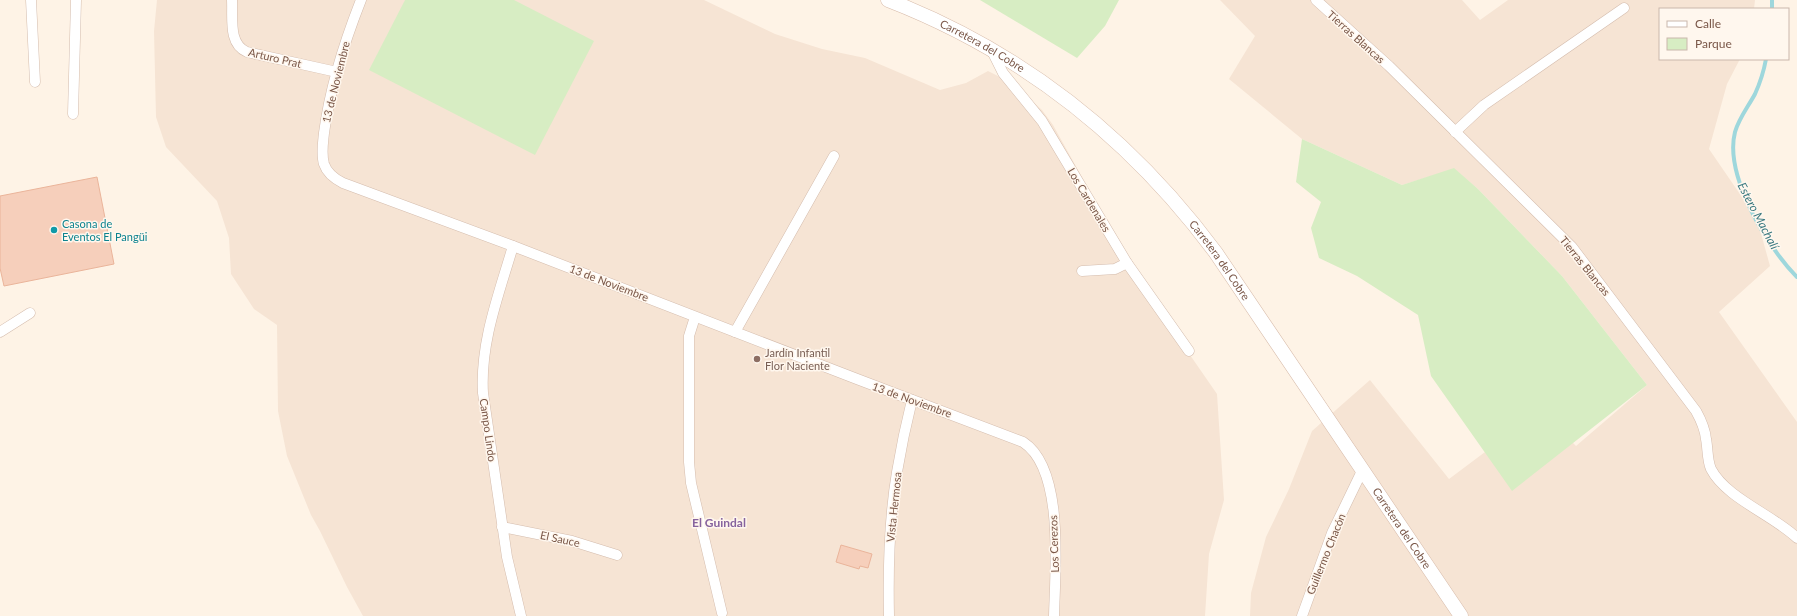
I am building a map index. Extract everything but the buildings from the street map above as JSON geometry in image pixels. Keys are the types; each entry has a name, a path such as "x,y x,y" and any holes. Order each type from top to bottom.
{"main road":[{"name":"Carretera del Cobre","path":"888,0 949,26 992,49 1053,88 1091,118 1136,159 1173,199 1221,259 1362,471 1461,616"}],"street":[{"path":"31,0 34,82"},
{"path":"73,114 76,0"},
{"name":"Arturo Prat","path":"232,0 234,36 237,46 240,49 247,52 337,72"},
{"name":"13 de Noviembre","path":"361,0 349,30 337,72 326,120 323,151 324,164 331,175 343,183 513,246 1023,442 1036,453 1046,472"},
{"name":"Tierras Blancas","path":"1316,0 1389,66 1572,247 1670,374 1696,411 1703,423 1711,469 1722,484 1738,498 1757,508 1797,538"},
{"path":"1455,132 1484,105 1624,8"},
{"name":"Los Cardenales","path":"992,49 1003,73 1042,121 1127,263 1189,351"},
{"path":"734,332 834,156"},
{"name":"Campo Lindo","path":"513,246 487,336 482,362 483,393 502,527 512,582 521,616"},
{"path":"1082,271 1115,269 1127,263"},
{"path":"0,332 30,313"},
{"path":"695,317 689,336 690,483 722,613"},
{"name":"Vista Hermosa","path":"889,616 890,557 894,499 897,473 912,400"},
{"name":"Guillermo Chacón","path":"1302,616 1332,534 1362,471"},
{"name":"Los Cerezos","path":"1046,472 1052,495 1055,538 1054,616"},
{"name":"El Sauce","path":"502,527 572,541 617,554"}],"shaded area":[{"path":"157,0 704,0 775,34 822,49 865,58 940,90 966,83 988,71 1012,83 1042,110 1053,125 1083,179 1100,225 1217,394 1224,500 1209,554 1205,616 363,616 311,515 287,456 278,411 277,325 254,309 231,274 229,238 217,201 166,147 156,117 154,31"},
{"path":"1220,0 1462,0 1480,20 1508,0 1755,0 1754,8 1659,8 1659,60 1739,60 1727,84 1709,149 1757,219 1770,266 1719,312 1797,422 1797,616 1250,616 1251,593 1266,537 1289,489 1312,431 1370,380 1449,479 1541,410 1576,446 1647,385 1562,276 1478,189 1454,169 1402,185 1302,139 1229,79 1255,36"}],"green space":[{"path":"405,0 514,0 594,41 535,155 369,70"},
{"path":"980,0 1119,0 1105,26 1077,58"},
{"path":"1302,139 1402,185 1454,168 1478,189 1562,276 1647,385 1512,491 1431,376 1418,315 1357,276 1319,258 1311,228 1321,202 1296,182"}],"waterway":[{"name":"Estero Machalí","path":"1772,0 1772,8"},
{"name":"Estero Machalí","path":"1766,60 1757,90 1741,117 1735,132 1733,149 1736,169 1742,189 1751,209 1773,248 1797,277"}],"place":[{"name":"Casona de Eventos El Pangüi","path":"54,230"},
{"name":"Jardín Infantil Flor Naciente","path":"757,359"}],"district":[{"name":"El Guindal","path":"719,523"}]}
